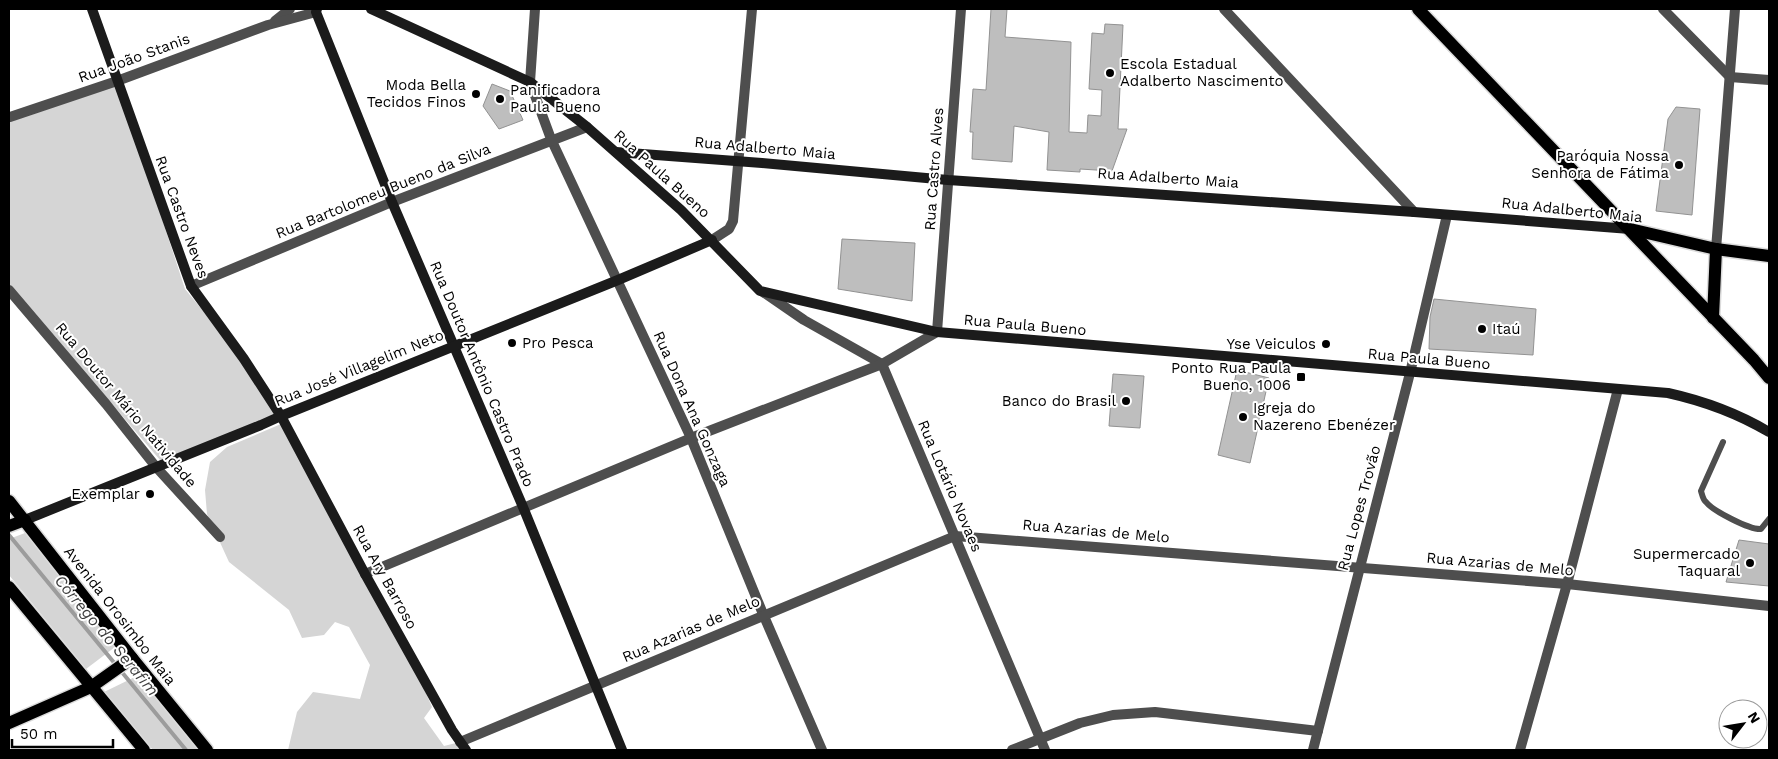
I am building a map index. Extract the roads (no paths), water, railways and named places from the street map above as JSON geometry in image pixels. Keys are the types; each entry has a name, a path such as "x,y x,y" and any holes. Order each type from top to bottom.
{"main road":[{"name":"Rua Castro Neves","path":"92,9 191,286 244,359 281,416"},
{"name":"Rua Paula Bueno","path":"371,9 530,82 587,126 681,210 760,290 937,332 1410,373 1668,393 1727,410 1769,432"},
{"path":"1418,9 1754,360 1769,378"},
{"name":"Rua Doutor Antônio Castro Prado","path":"317,11 392,202 523,507 622,750"},
{"name":"Rua Adalberto Maia","path":"616,152 948,180 1414,212 1630,230 1716,249 1769,256"},
{"name":"Rua José Villagelim Neto","path":"17,523 262,425 712,240"},
{"path":"1713,318 1716,249"},
{"name":"Rua Ary Barroso","path":"281,416 365,574 463,746"},
{"name":"Avenida Orosimbo Maia","path":"9,500 17,523 127,662 208,750"},
{"path":"9,587 96,684 144,750"},
{"path":"9,723 96,684 127,662"}],"street":[{"name":"Rua João Stanis","path":"268,26 289,12 290,9"},
{"path":"530,82 535,9"},
{"path":"712,240 729,230 734,221 752,9"},
{"name":"Rua Castro Alves","path":"937,332 961,9"},
{"path":"1224,9 1414,212"},
{"path":"1663,9 1730,77 1769,80"},
{"path":"1716,249 1735,9"},
{"name":"Rua João Stanis","path":"10,117 117,81 268,26 317,11"},
{"name":"Rua Dona Ana Gonzaga","path":"530,82 551,139 691,438 763,614 822,750"},
{"name":"Rua Bartolomeu Bueno da Silva","path":"191,286 392,202 587,126"},
{"name":"Rua Lopes Trovão","path":"1314,750 1410,373 1447,215"},
{"name":"Rua Doutor Mário Natividade","path":"9,290 101,397 156,467 220,537"},
{"path":"760,290 804,320 882,364"},
{"path":"365,574 691,438 882,364 937,332"},
{"name":"Rua Lotário Novaes","path":"882,364 1045,750"},
{"path":"1520,750 1567,584 1618,389"},
{"name":"Rua Azarias de Melo","path":"463,746 763,614 955,536 1567,584 1769,606"},
{"path":"1012,750 1080,724 1113,715 1155,712 1318,731"}],"lane":[{"path":"1723,442 1701,491 1705,502 1742,524 1757,529 1761,529 1769,519"}],"waterway":[{"name":"Córrego do Serafim","path":"9,535 186,750"}],"place":[{"name":"Escola Estadual Adalberto Nascimento","path":"1110,73"},
{"name":"Moda Bella Tecidos Finos","path":"476,94"},
{"name":"Panificadora Paula Bueno","path":"500,99"},
{"name":"Paróquia Nossa Senhora de Fátima","path":"1679,165"},
{"name":"Itaú","path":"1482,329"},
{"name":"Pro Pesca","path":"512,343"},
{"name":"Yse Veiculos","path":"1326,344"},
{"name":"Ponto Rua Paula Bueno, 1006","path":"1301,377"},
{"name":"Banco do Brasil","path":"1126,401"},
{"name":"Igreja do Nazereno Ebenézer","path":"1243,417"},
{"name":"Exemplar","path":"150,494"},
{"name":"Supermercado Taquaral","path":"1750,563"}]}
